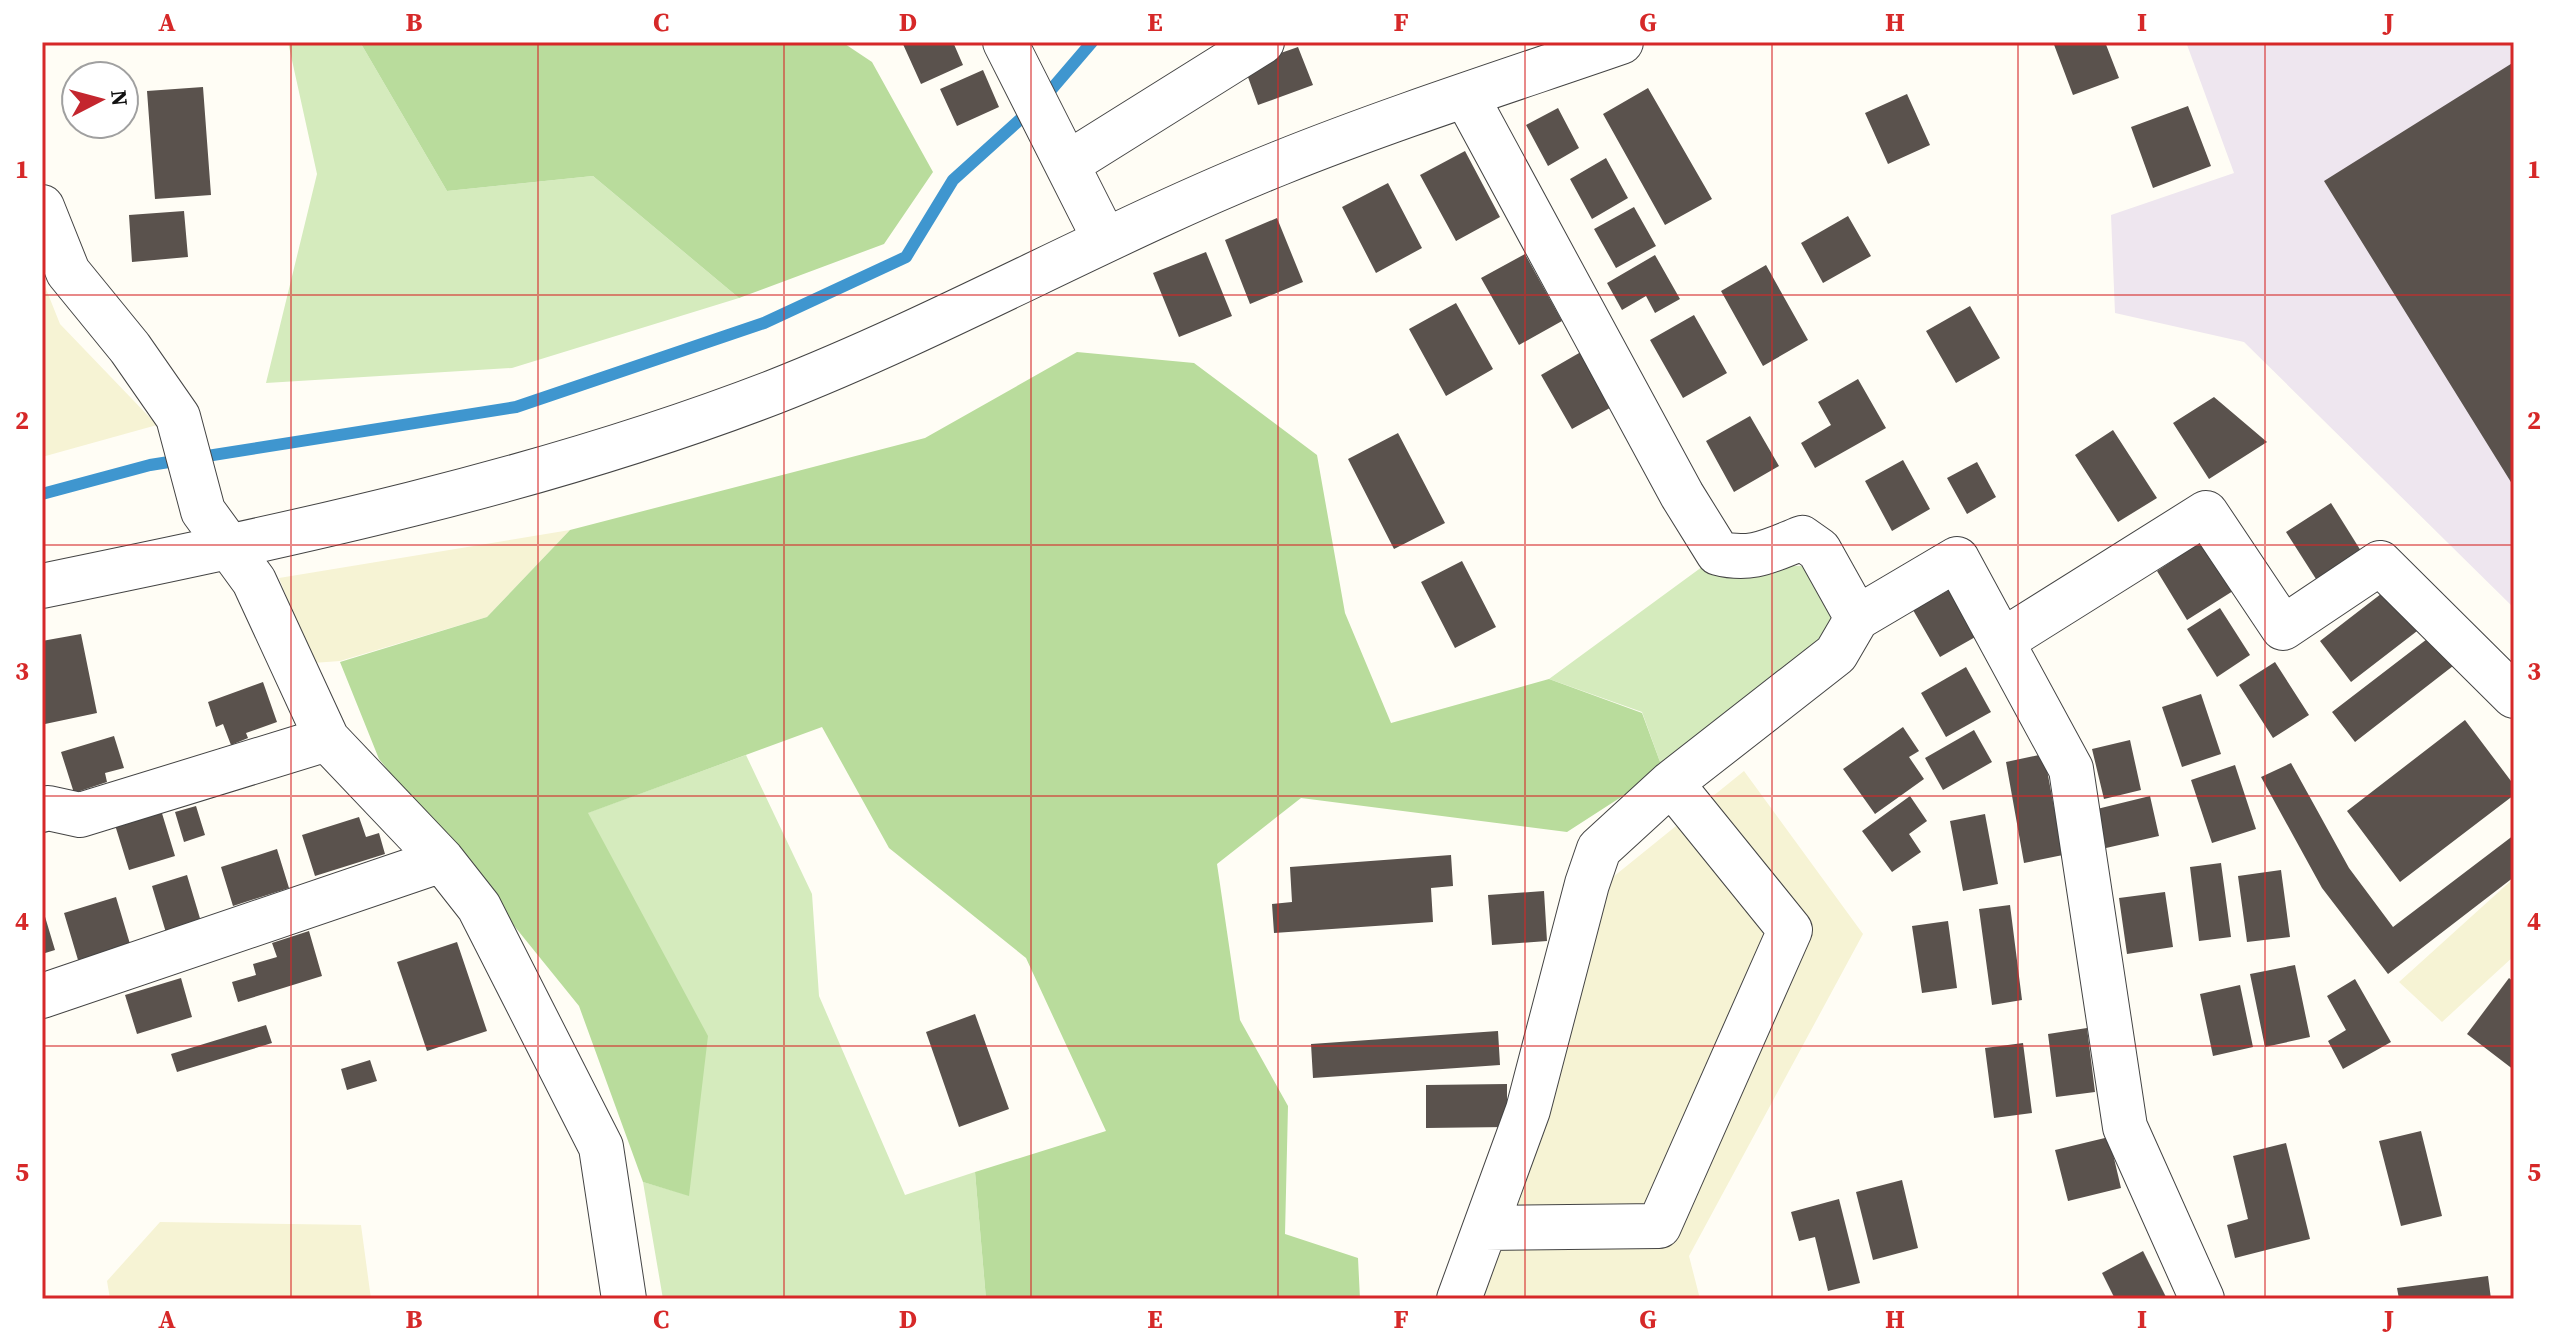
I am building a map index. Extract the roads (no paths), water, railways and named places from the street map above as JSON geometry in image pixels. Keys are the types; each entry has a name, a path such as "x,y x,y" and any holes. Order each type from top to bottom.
{"street":[{"path":"1067,164 1262,42"},
{"path":"42,586 230,547 461,491 607,450 756,398 859,357 1105,240 1280,163 1621,42"},
{"path":"1015,61 1105,240"},
{"path":"1466,96 1682,495 1718,553 1737,558 1760,554 1802,538 1819,550 1857,618"},
{"path":"42,207 68,272 130,348 178,417 203,511 254,581 327,739 442,860 479,907 601,1147 624,1299"},
{"path":"2002,641 2206,513 2283,628 2380,563 2514,696"},
{"path":"1459,1299 1528,1110 1599,849 1671,783 1836,654 1857,618 1957,559 2071,769 2125,1127 2202,1299"},
{"path":"42,810 48,808 80,815 327,739"},
{"path":"1485,1228 1659,1226 1790,930 1671,783"},
{"path":"42,996 442,860"}],"waterway":[{"path":"42,494 150,465 516,407 764,323 906,257 953,180 1044,98 1092,42"}]}
